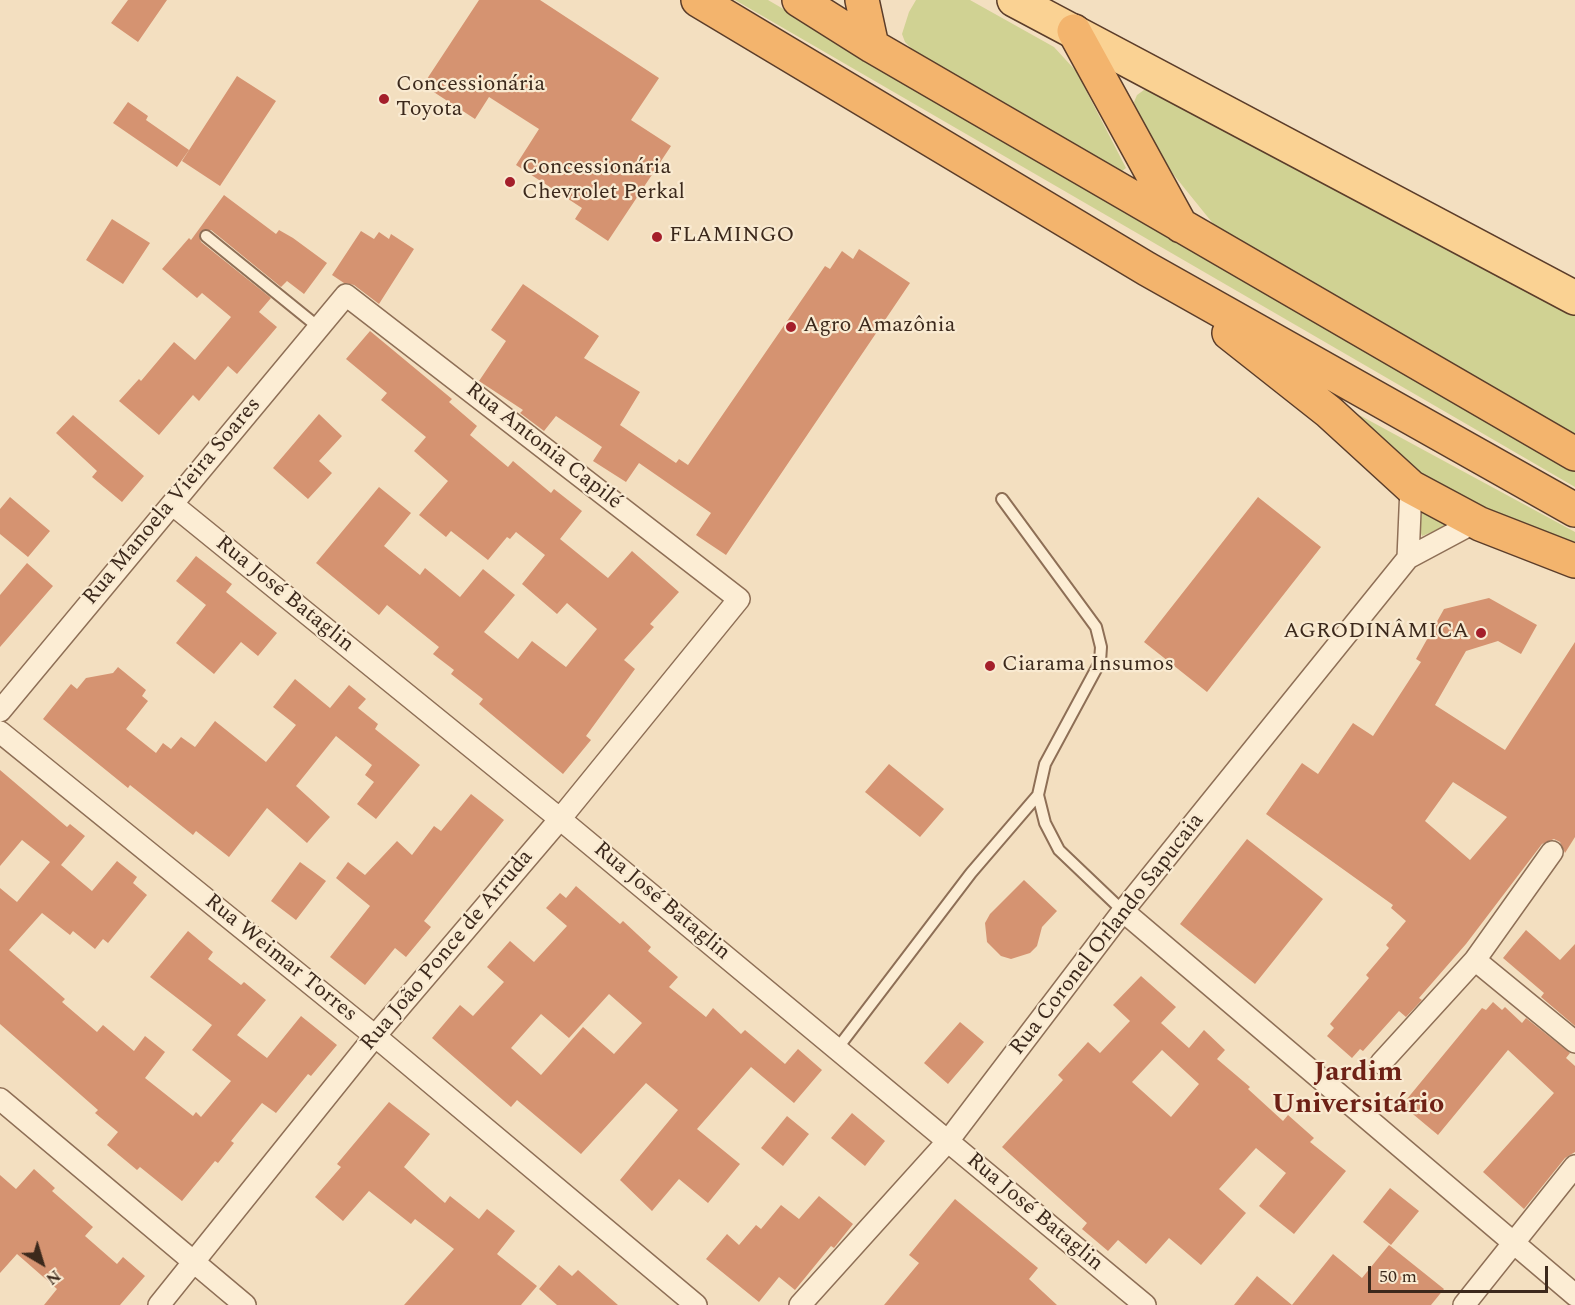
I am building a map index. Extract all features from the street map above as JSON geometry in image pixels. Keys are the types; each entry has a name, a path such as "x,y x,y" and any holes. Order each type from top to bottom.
{"highway":[{"path":"698,0 1147,269 1575,510"},
{"path":"799,0 872,46 1575,454"},
{"path":"862,0 872,46"},
{"path":"1074,31 1180,226"},
{"path":"1147,269 1329,412 1411,487 1480,524 1575,561"}],"main road":[{"path":"1014,0 1575,298"}],"street":[{"name":"Rua Manoela Vieira Soares","path":"0,711 317,327 346,295"},
{"name":"Rua Antonia Capilé","path":"346,295 739,599"},
{"path":"1408,558 1411,487"},
{"name":"Rua José Bataglin","path":"172,504 560,819 1146,1305"},
{"path":"1408,558 1466,527 1480,524"},
{"name":"Rua Coronel Orlando Sapucaia","path":"800,1305 948,1141 1123,911 1408,558"},
{"name":"Rua João Ponce de Arruda","path":"159,1305 375,1036 560,819 739,599"},
{"name":"Rua Weimar Torres","path":"0,732 375,1036 696,1305"},
{"path":"1381,1063 1475,960 1552,852"},
{"path":"1123,911 1575,1294"},
{"path":"1475,960 1575,1042"},
{"path":"0,1099 245,1305"},
{"path":"1464,1305 1575,1166"}],"lane":[{"path":"206,236 317,327"},
{"path":"1002,499 1096,627 1101,646 1100,662 1045,764 1038,795 1045,822 1059,850 1123,911"},
{"path":"837,1049 972,873 1038,795"}],"green space":[{"path":"735,0 768,0 1575,471 1575,487"},
{"path":"916,0 970,0 1054,47 1076,71 1126,168 1122,171 1113,167 917,54 905,42 902,34 909,12"},
{"path":"1144,90 1156,90 1165,94 1575,315 1575,438 1232,239 1215,226 1173,174 1137,115 1134,102 1137,95"},
{"path":"1348,409 1575,532 1575,551 1407,471"},
{"path":"1422,510 1452,524 1422,536 1420,531"}],"building":[{"path":"128,0 167,0 138,42 111,23"},
{"path":"479,0 540,0 659,78 631,120 671,146 608,241 575,219 582,208 516,165 539,129 489,97 475,119 423,85"},
{"path":"237,76 276,101 220,186 182,161"},
{"path":"128,102 148,116 146,120 189,150 177,167 113,123"},
{"path":"224,195 276,234 279,230 327,263 304,294 287,281 281,287 211,230 201,231 199,235 201,242 271,298 259,312 277,327 237,374 228,366 199,401 193,395 159,435 119,401 139,379 141,381 174,342 195,360 231,317 202,293 197,298 162,269 189,238 191,240"},
{"path":"112,219 150,243 123,284 86,260"},
{"path":"361,231 374,239 379,232 389,239 391,234 414,249 379,304 354,285 344,283 332,275"},
{"path":"859,249 910,283 726,555 696,535 711,513 639,463 626,482 593,461 602,447 556,416 544,431 520,413 523,410 479,381 506,341 491,330 523,284 599,336 584,358 640,392 620,425 676,463 679,459 688,465 825,266 830,269 842,251 853,259"},
{"path":"370,331 452,399 449,402 477,426 470,435 508,467 513,461 551,493 554,489 582,511 560,539 608,578 632,551 679,592 650,624 654,627 624,660 635,669 586,736 591,740 563,774 479,704 483,699 451,674 454,670 433,654 439,647 387,605 379,615 316,563 379,487 411,513 384,546 420,575 425,568 460,597 483,569 515,595 484,632 518,659 532,641 566,667 597,629 567,603 557,614 522,584 545,555 516,532 510,539 507,537 488,560 451,531 446,537 419,515 448,481 414,451 426,437 381,400 387,393 346,359"},
{"path":"319,414 342,436 319,461 332,473 308,499 273,468"},
{"path":"73,415 144,476 122,502 92,477 97,471 56,433"},
{"path":"10,497 50,531 28,557 0,534 0,509"},
{"path":"1258,497 1321,547 1207,692 1144,642"},
{"path":"196,556 232,584 226,592 277,633 258,656 241,642 214,674 176,643 206,605 176,581"},
{"path":"27,563 53,586 0,647 0,595"},
{"path":"1489,598 1537,625 1521,654 1498,641 1466,651 1435,705 1505,750 1575,642 1575,837 1565,853 1560,842 1554,839 1542,844 1466,944 1419,998 1422,1000 1406,1017 1399,1011 1363,1051 1360,1049 1352,1058 1327,1036 1334,1028 1330,1024 1369,978 1366,975 1389,948 1386,945 1406,921 1391,908 1393,905 1266,814 1302,763 1318,774 1353,723 1373,736 1421,662 1416,659 1444,609","holes":["1453,782 1507,817 1470,860 1425,821"]},
{"path":"118,667 146,690 142,696 148,701 126,729 156,753 163,743 171,749 181,737 195,747 215,721 266,762 296,725 273,707 295,679 330,708 349,685 366,699 358,708 378,724 375,729 420,765 376,819 357,804 374,782 365,775 372,765 336,736 296,786 330,817 307,843 267,808 229,857 196,831 193,835 130,785 128,788 43,719 71,684 77,689 86,678 113,673"},
{"path":"889,764 944,809 920,837 865,792"},
{"path":"0,770 67,827 70,824 85,836 61,865 92,891 117,861 137,877 133,883 147,895 108,943 103,939 95,949 73,931 70,935 42,913 9,950 65,999 62,1002 97,1032 103,1025 134,1051 145,1036 165,1052 145,1078 193,1116 196,1112 201,1117 231,1081 192,1050 212,1025 150,977 188,931 213,952 208,959 241,985 244,982 266,1000 237,1035 267,1058 301,1016 337,1045 311,1076 308,1074 276,1113 262,1103 231,1141 234,1143 218,1163 215,1161 182,1201 140,1167 137,1170 107,1145 118,1132 95,1113 98,1110 0,1024 0,888 17,902 50,862 22,840 0,866"},
{"path":"471,794 504,820 424,921 431,927 406,957 395,948 365,985 330,957 370,906 336,878 348,862 365,875 397,841 412,855 434,826 441,831"},
{"path":"1247,839 1323,899 1255,984 1180,924"},
{"path":"300,862 326,881 296,920 271,901"},
{"path":"1024,880 1057,911 1042,927 1037,946 1030,953 1011,959 1001,956 987,942 985,923 990,914"},
{"path":"576,886 620,924 623,921 651,947 648,951 678,977 669,987 706,1017 713,1008 741,1034 745,1030 785,1064 798,1049 822,1070 794,1103 751,1067 697,1129 740,1164 708,1203 679,1179 652,1211 620,1180 678,1110 646,1083 581,1154 517,1100 511,1107 432,1038 460,1005 473,1016 504,982 487,967 510,941 534,962 567,926 546,908 560,893 566,898","holes":["609,994 642,1023 614,1054 583,1027 541,1075 511,1048 541,1014 569,1038"]},
{"path":"1526,930 1560,960 1575,944 1575,1026 1541,997 1544,993 1503,958"},
{"path":"1141,976 1176,1007 1161,1023 1189,1048 1204,1030 1225,1050 1217,1059 1250,1087 1248,1089 1283,1121 1288,1115 1314,1138 1310,1142 1346,1171 1294,1234 1259,1206 1286,1173 1256,1148 1219,1189 1246,1213 1201,1265 1169,1238 1146,1264 1118,1240 1108,1251 1082,1229 1087,1223 1002,1147 1063,1080 1058,1075 1088,1042 1100,1053 1130,1021 1113,1005","holes":["1162,1050 1199,1084 1171,1117 1132,1082"]},
{"path":"1493,1002 1502,1010 1505,1007 1522,1023 1526,1018 1570,1053 1566,1058 1575,1066 1575,1152 1565,1158 1524,1209 1483,1172 1554,1093 1508,1050 1438,1135 1402,1105 1482,1008 1486,1010"},
{"path":"960,1022 984,1042 948,1084 924,1063"},
{"path":"389,1102 430,1134 404,1167 445,1203 450,1196 479,1219 487,1209 515,1231 497,1254 537,1286 521,1305 404,1305 454,1249 415,1219 411,1224 369,1191 343,1221 315,1197 341,1167 337,1164"},
{"path":"852,1113 885,1141 865,1166 831,1138"},
{"path":"787,1116 809,1134 783,1166 761,1148"},
{"path":"34,1169 55,1188 52,1191 93,1227 85,1236 117,1264 123,1257 145,1276 120,1305 44,1305 57,1289 17,1254 0,1273 0,1175 16,1189"},
{"path":"1390,1188 1419,1211 1391,1245 1363,1222"},
{"path":"819,1196 853,1224 834,1248 831,1246 795,1290 779,1277 759,1302 706,1259 727,1234 739,1245 756,1225 761,1229 781,1205 799,1219"},
{"path":"955,1199 1038,1268 1029,1279 1057,1305 884,1305 919,1263 909,1255"},
{"path":"1389,1245 1444,1289 1431,1305 1292,1305 1333,1254 1362,1278"},
{"path":"559,1265 572,1276 578,1270 618,1305 557,1305 539,1289"},
{"path":"1257,1276 1292,1305 1234,1305"}],"place":[{"name":"Concessionária Toyota","path":"384,99"},
{"name":"Concessionária Chevrolet Perkal","path":"510,182"},
{"name":"FLAMINGO","path":"657,237"},
{"name":"Agro Amazônia","path":"791,327"},
{"name":"AGRODINÂMICA","path":"1481,633"},
{"name":"Ciarama Insumos","path":"990,666"}],"district":[{"name":"Jardim Universitário","path":"1358,1091"}]}
